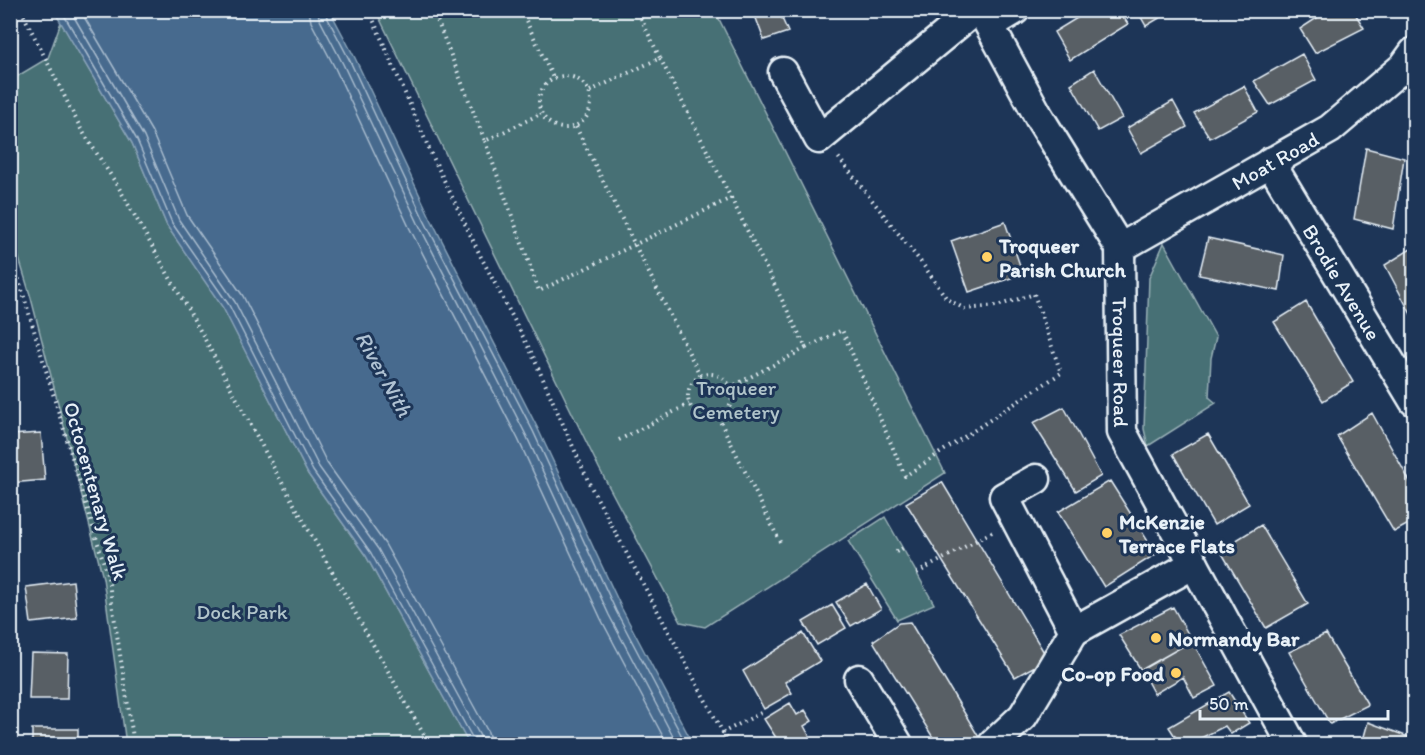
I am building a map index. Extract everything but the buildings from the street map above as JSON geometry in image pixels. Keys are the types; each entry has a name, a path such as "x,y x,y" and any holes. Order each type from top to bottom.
{"street":[{"path":"783,72 819,139 982,15 1015,10"},
{"path":"982,15 1039,117 1119,248"},
{"name":"Moat Road","path":"1119,248 1330,129 1403,67 1414,52"},
{"name":"Brodie Avenue","path":"1270,162 1414,400"},
{"name":"Troqueer Road","path":"1119,248 1122,432 1292,744"},
{"path":"1036,479 1010,508 1074,632"},
{"path":"993,744 1023,716 1074,632 1194,564"},
{"path":"859,680 898,744"}],"path":[{"path":"21,10 81,129 119,188 202,334 427,743"},
{"path":"369,10 430,151 481,257 531,352 590,485 729,744"},
{"path":"434,10 539,291 730,198"},
{"path":"521,10 553,78"},
{"path":"637,10 806,348"},
{"path":"590,91 660,58"},
{"path":"567,75 580,80 590,91 592,105 587,118 576,127 562,129 549,124 540,114 538,100 543,87 553,78 567,75"},
{"path":"484,141 540,114"},
{"path":"576,127 700,375"},
{"path":"731,387 842,330 904,476 1060,374 1034,294 997,306 965,309 947,299 844,163 819,139"},
{"name":"Octocentenary Walk","path":"10,250 108,577 134,744"},
{"path":"712,373 723,378 731,387 732,399 727,410 718,417 706,418 696,414 689,404 687,393 692,383 700,375 712,373"},
{"path":"619,440 689,404"},
{"path":"718,417 782,544"},
{"path":"917,573 1010,508"},
{"path":"896,552 903,548"},
{"path":"722,733 761,713"}],"green space":[{"name":"Troqueer Cemetery","path":"376,11 715,11 945,473 705,627 681,622 599,468"},
{"name":"Dock Park","path":"61,22 132,143 167,226 223,307 308,474 366,556 469,744 126,744 103,578 31,298 12,235 11,80 48,58"},
{"path":"1164,243 1216,337 1211,358 1209,397 1216,403 1148,446 1144,429 1149,278"},
{"path":"885,517 934,604 897,620 848,541"}],"water":[{"name":"River Nith","path":"54,11 330,11 355,58 430,217 538,429 622,609 693,744 469,744 366,556 308,474 223,308 167,226 132,143"}],"place":[{"name":"Troqueer Parish Church","path":"987,257"},
{"name":"McKenzie Terrace Flats","path":"1107,533"},
{"name":"Normandy Bar","path":"1156,638"},
{"name":"Co-op Food","path":"1176,673"}]}
